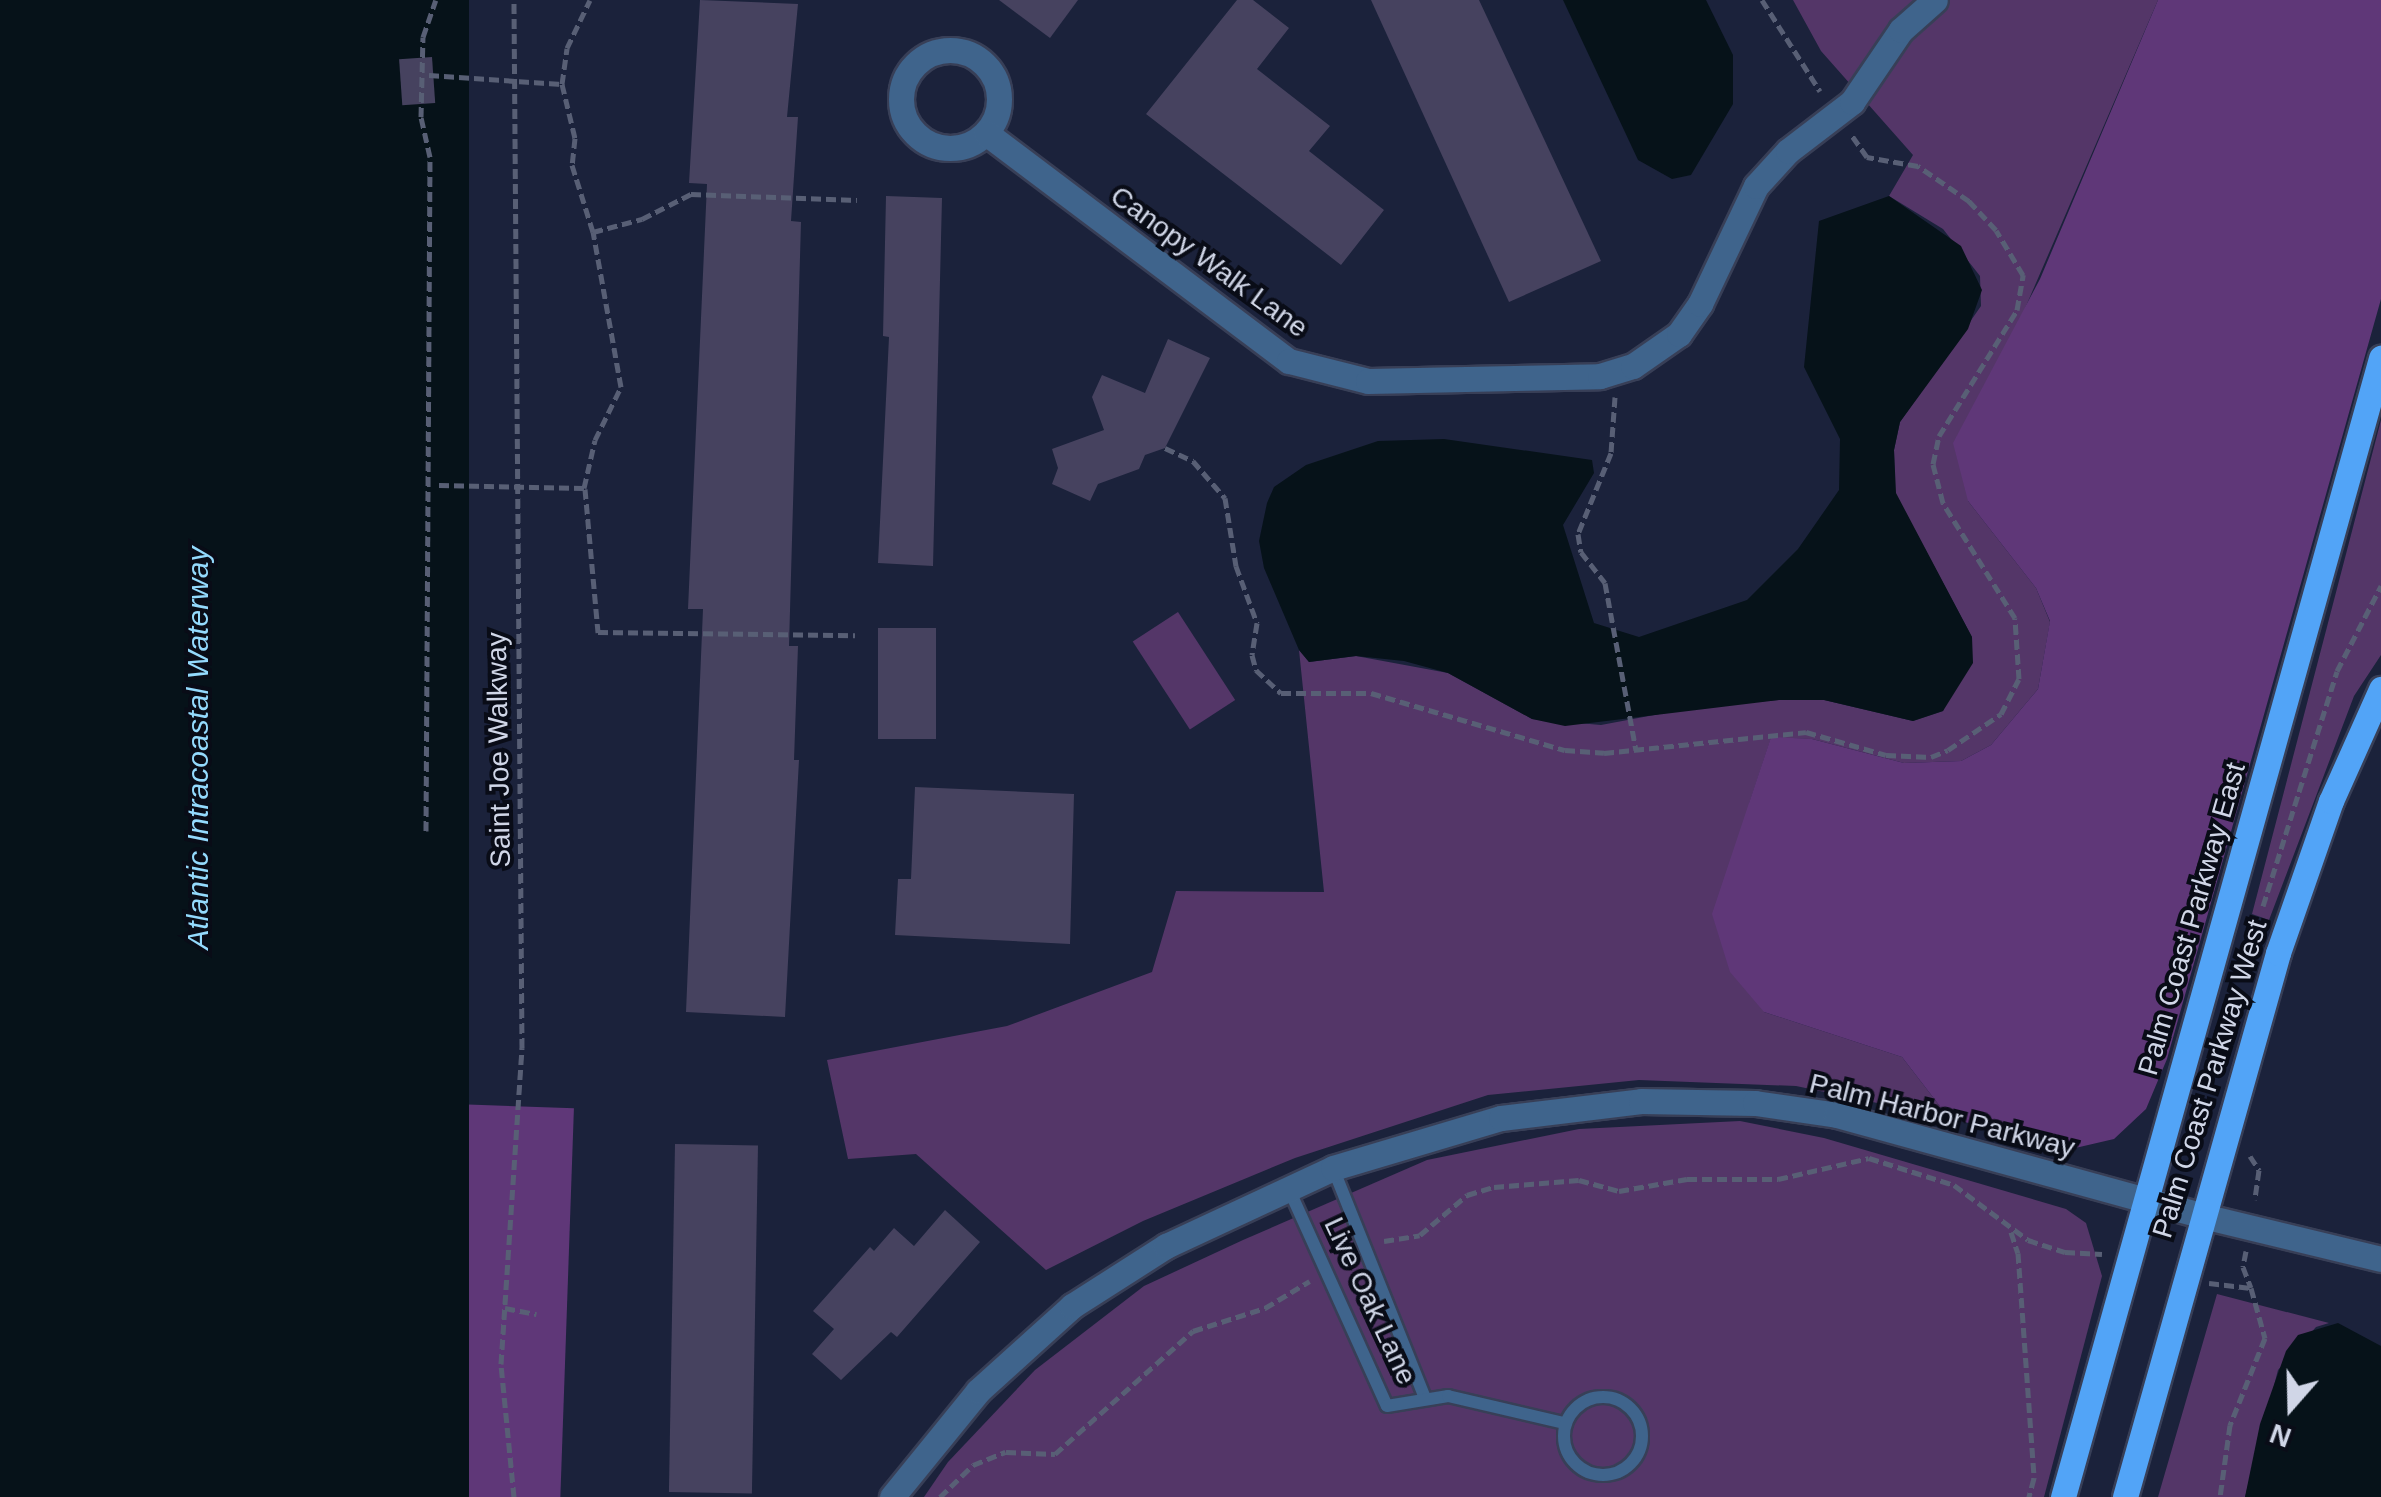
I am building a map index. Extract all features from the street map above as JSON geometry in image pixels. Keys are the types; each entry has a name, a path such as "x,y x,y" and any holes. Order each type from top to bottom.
{"main road":[{"name":"Palm Coast Parkway East","path":"2063,1497 2381,358"},
{"name":"Palm Coast Parkway West","path":"2125,1497 2199,1215 2298,890 2381,689"}],"street":[{"path":"1616,373 1679,334 1700,304 1756,186 1788,151 1838,116 1901,30 1935,0"},
{"name":"Canopy Walk Lane","path":"986,133 1290,361 1368,380 1576,380 1616,373"},
{"name":"Palm Harbor Parkway","path":"892,1497 978,1391 1072,1306 1166,1246 1333,1168 1501,1118 1641,1101 1755,1102 1837,1115 2199,1215 2381,1258"}],"lane":[{"name":"Live Oak Lane","path":"1333,1168 1424,1395"},
{"name":"Live Oak Lane","path":"1288,1186 1387,1406 1424,1395 1564,1424"},
{"path":"1596,1396 1616,1398 1634,1410 1642,1429 1640,1449 1629,1466 1610,1475 1590,1473 1572,1461 1564,1424 1577,1405 1596,1396"}],"path":[{"path":"426,832 430,157 420,117 424,38 436,0"},
{"name":"Saint Joe Walkway","path":"514,0 522,1048 501,1364 514,1497"},
{"path":"590,0 567,48 562,84 575,138 572,164 592,232 621,387 596,440 584,488 598,632 855,635"},
{"path":"1165,448 1194,461 1230,512 1236,566 1257,622 1252,655 1268,685 1294,696 1371,694 1528,744 1636,750 1826,732 1886,755 1931,757 2001,714 2020,678 2015,618 1943,503 1934,464 1939,436 2016,310 2022,275 1996,230 1969,201 1918,166 1868,157 1762,0"},
{"path":"429,74 513,78 536,86 562,84"},
{"path":"592,232 642,219 692,194 857,200"},
{"path":"1616,373 1611,452 1585,503 1578,534 1609,600 1636,750"},
{"path":"439,485 584,488"},
{"path":"2247,1155 2257,1160 2256,1194"},
{"path":"1364,1245 1420,1235 1467,1196 1494,1187 1578,1180 1619,1191 1686,1178 1778,1180 1869,1158 1954,1184 2009,1228 2064,1252 2128,1261"},
{"path":"2009,1228 2018,1254 2034,1478 2029,1497"},
{"path":"2220,1497 2230,1425 2265,1338 2243,1267"},
{"path":"940,1497 974,1466 1006,1452 1055,1454 1193,1330 1265,1308 1328,1268"},
{"path":"2183,1276 2251,1288"},
{"path":"504,1308 536,1314"}],"shaded area":[{"path":"1793,0 2158,0 2014,334 1968,501 2036,588 2050,622 2038,689 1991,745 1961,761 1904,763 1812,739 1771,738 1749,804 1764,1012 1902,1057 1949,1118 1796,1086 1639,1080 1488,1095 1295,1158 1143,1221 1046,1270 916,1154 848,1159 827,1060 1007,1026 1152,972 1176,891 1324,892 1299,650 1309,662 1356,656 1448,673 1532,719 1601,725 1702,706 1779,700 1824,700 1913,721 1943,711 1972,637 1895,493 1894,450 1900,422 1981,306 1980,276 1943,229 1889,196 1913,155 1821,51"},
{"path":"2158,0 2381,0 2381,299 2167,1059 2146,1109 2114,1139 2071,1149 1949,1118 1902,1057 1764,1012 1730,972 1712,914 1771,737 1812,739 1904,763 1961,761 1991,745 2038,689 2050,621 2036,588 1968,501 1953,443 2040,279"},
{"path":"2381,420 2381,655 2354,696 2269,920 2252,914"},
{"path":"1178,612 1235,700 1190,729 1133,641"},
{"path":"454,1104 574,1108 560,1497 440,1497"},
{"path":"1740,1121 1824,1138 2066,1209 2086,1223 2102,1276 2044,1497 924,1497 948,1462 1035,1370 1144,1286 1243,1240 1427,1160 1579,1129"},
{"path":"2217,1294 2329,1323 2316,1327 2278,1370 2245,1497 2158,1497"}],"water":[{"name":"Atlantic Intracoastal Waterway","path":"0,0 469,0 469,1497 0,1497"},
{"path":"1563,0 1706,0 1733,55 1733,104 1691,175 1672,179 1638,160"},
{"path":"1889,196 1961,246 1982,290 1968,329 1900,422 1894,450 1896,493 1972,637 1973,663 1943,711 1913,721 1824,700 1779,700 1565,726 1532,719 1448,673 1404,661 1356,656 1309,662 1299,650 1264,568 1259,541 1267,503 1274,487 1306,465 1378,441 1444,439 1592,460 1594,473 1563,525 1594,623 1639,637 1747,600 1798,549 1839,490 1840,439 1804,367 1819,221"},
{"path":"2338,1323 2381,1346 2381,1497 2245,1497 2260,1424 2286,1351 2298,1335"}],"building":[{"path":"700,0 798,4 787,117 798,117 791,221 801,222 789,646 798,646 794,760 799,760 785,1017 686,1012 703,609 688,609 707,184 689,183"},
{"path":"999,0 1078,0 1050,38"},
{"path":"1237,0 1253,0 1289,28 1257,69 1330,126 1309,151 1384,210 1341,265 1146,114"},
{"path":"1371,0 1479,0 1601,261 1509,302"},
{"path":"432,57 435,103 402,105 399,59"},
{"path":"886,196 942,198 933,566 878,563 889,337 883,336"},
{"path":"1168,339 1210,358 1165,448 1145,455 1139,469 1098,484 1090,501 1052,484 1058,468 1052,449 1104,430 1092,397 1102,375 1145,393"},
{"path":"878,628 936,628 936,739 878,739"},
{"path":"915,787 1074,794 1070,944 895,935 898,879 911,879"},
{"path":"675,1144 758,1145 752,1493 669,1492"},
{"path":"945,1210 980,1242 897,1337 891,1332 841,1380 812,1354 834,1329 813,1311 870,1247 874,1251 894,1228 914,1246"}]}
